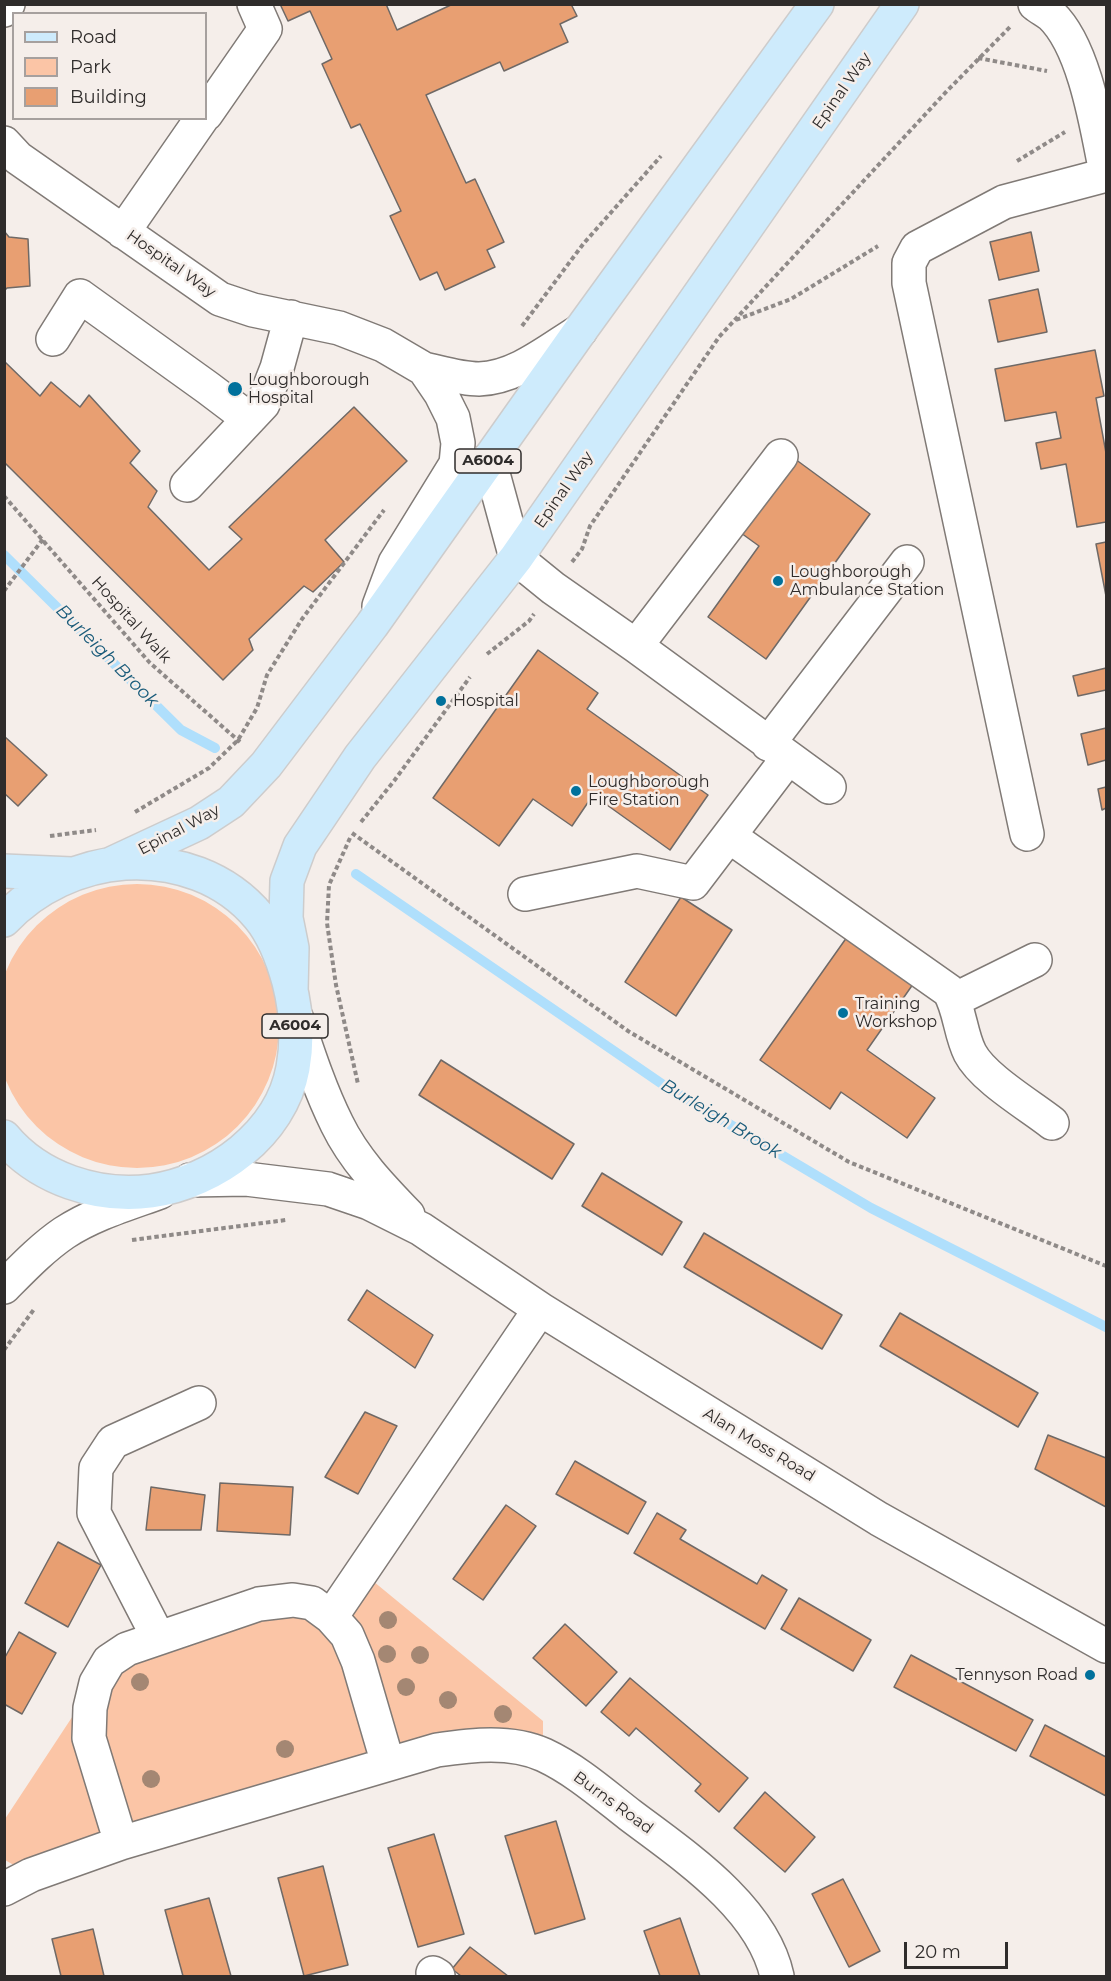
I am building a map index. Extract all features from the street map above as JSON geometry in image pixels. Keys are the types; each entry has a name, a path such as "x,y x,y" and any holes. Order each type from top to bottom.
{"main road":[{"name":"Epinal Way","path":"111,864 199,823 231,802 267,765 372,625 580,331 817,4"},
{"name":"Epinal Way","path":"293,1004 292,948 286,918 287,881 300,846 360,757 516,558 902,4"},
{"name":"A6004","path":"4,920 33,895 56,882 111,864 143,862 195,872 221,884 259,917 283,961 293,1004 293,1068 275,1113 264,1129 231,1160 181,1184 147,1191 118,1192 78,1186 38,1167 21,1155 4,1137"},
{"name":"A6004","path":"4,871 76,874"}],"street":[{"path":"4,10 8,4"},
{"path":"207,113 265,29 254,4"},
{"path":"1023,15 1052,16 1071,42 1081,67 1107,174 1004,201 917,248 909,263 912,295 1027,834"},
{"path":"123,232 201,120"},
{"name":"Hospital Way","path":"4,143 18,158 220,299 253,310 339,328 383,345 424,369 481,379 514,371 580,331"},
{"path":"53,339 80,296 249,420"},
{"path":"187,485 263,404 277,368 291,317"},
{"name":"Hospital Way","path":"372,625 395,563 456,464 458,443 453,418 441,394 424,369"},
{"path":"636,646 781,456"},
{"path":"489,459 516,558 553,588 829,787"},
{"path":"525,894 637,871 693,882 729,836 778,751 907,562"},
{"path":"729,836 949,991 954,1000 970,1053 987,1074 1052,1123"},
{"path":"954,1000 1035,960"},
{"name":"Alan Moss Road","path":"293,1004 337,1125 376,1182 421,1229"},
{"name":"Alan Moss Road","path":"181,1184 246,1179 328,1189 369,1203 421,1229 540,1309 879,1519 1107,1646"},
{"path":"4,1287 36,1255 64,1234 92,1218 181,1184"},
{"path":"331,1617 540,1309"},
{"path":"158,1637 94,1513 96,1468 113,1442 199,1403"},
{"path":"121,1843 89,1738 90,1708 96,1683 109,1660 127,1648 259,1604 292,1600 312,1603 331,1617 346,1635 358,1661 388,1764"},
{"name":"Burns Road","path":"4,1888 31,1875 121,1843 437,1750 485,1744 513,1747 543,1755 586,1780 690,1859 736,1903 756,1929 774,1963 777,1977"}],"path":[{"path":"582,549 590,526 719,337 978,58 1023,15"},
{"path":"978,58 1050,71"},
{"path":"521,328 584,243 665,152"},
{"name":"Hospital Walk","path":"4,496 150,663 244,745"},
{"path":"126,818 209,768 238,740 257,708 267,675 302,619 390,503"},
{"path":"4,591 43,539"},
{"path":"486,655 529,621"},
{"path":"359,824 394,781 472,674"},
{"path":"43,837 97,830"},
{"path":"358,1085 336,985 327,924 329,885 352,832 628,1031 849,1162 1107,1266"},
{"path":"127,1241 294,1219"},
{"path":"4,1350 42,1299"}],"green space":[{"path":"137,884 165,887 191,895 216,908 237,926 255,947 268,972 278,1012 276,1054 268,1080 255,1105 237,1126 216,1144 191,1157 165,1165 137,1168 109,1165 83,1157 58,1144 37,1126 19,1105 6,1080 -1,1057 -1,995 6,972 19,947 37,926 58,908 83,895 109,887"},
{"path":"362,1572 543,1721 543,1755 485,1744 31,1875 5,1860 5,1819 109,1661 259,1604 331,1617"}],"building":[{"path":"280,4 386,4 397,30 453,4 571,4 577,16 560,24 568,42 504,71 500,62 426,95 466,183 475,179 504,242 487,250 495,267 445,290 437,272 420,280 390,216 401,211 360,124 351,128 322,64 332,59 310,11 288,21"},
{"path":"4,231 9,237 28,239 30,286 7,288 4,291"},
{"path":"1031,232 1039,271 999,280 990,242"},
{"path":"1038,289 1047,332 998,342 989,300"},
{"path":"1095,350 1104,396 1096,398 1106,453 1106,522 1077,527 1066,464 1041,469 1036,443 1061,438 1056,412 1005,421 995,369"},
{"path":"4,361 40,396 51,382 80,407 89,395 140,451 130,463 157,491 148,507 209,570 242,539 229,527 354,407 407,461 325,540 344,562 313,592 304,586 249,639 253,650 223,680 4,462"},
{"name":"Loughborough Ambulance Station","path":"795,459 870,514 766,659 708,617 759,546 741,533"},
{"path":"1106,542 1106,596 1096,544"},
{"name":"Loughborough Fire Station","path":"538,650 598,693 587,709 708,795 670,850 593,795 572,826 533,799 499,846 433,798"},
{"path":"1106,668 1106,690 1078,696 1073,676"},
{"path":"1106,728 1106,760 1088,765 1081,734"},
{"path":"4,736 47,775 18,806 4,793"},
{"path":"1106,787 1106,808 1102,810 1098,789"},
{"path":"681,897 732,930 676,1016 625,982"},
{"name":"Training Workshop","path":"852,930 918,977 867,1050 935,1098 907,1138 841,1092 830,1109 760,1060"},
{"path":"441,1060 574,1144 552,1179 419,1095"},
{"path":"602,1173 682,1222 662,1255 582,1206"},
{"path":"704,1233 842,1315 822,1349 684,1267"},
{"path":"367,1290 433,1335 415,1368 348,1320"},
{"path":"900,1313 1038,1393 1018,1427 880,1346"},
{"path":"365,1412 397,1426 358,1494 325,1477"},
{"path":"1048,1435 1106,1458 1106,1507 1035,1469"},
{"path":"575,1461 646,1502 628,1534 556,1494"},
{"path":"220,1483 293,1487 290,1535 217,1531"},
{"path":"151,1487 205,1495 201,1530 146,1530"},
{"path":"506,1505 536,1526 483,1600 453,1579"},
{"path":"657,1513 686,1530 680,1539 757,1584 762,1575 787,1590 765,1629 634,1553"},
{"path":"58,1542 101,1565 68,1627 25,1603"},
{"path":"799,1598 871,1640 853,1671 781,1629"},
{"path":"565,1624 617,1672 586,1706 533,1658"},
{"path":"19,1632 56,1653 22,1714 4,1704 4,1659"},
{"path":"911,1655 1033,1720 1016,1751 894,1687"},
{"path":"630,1678 748,1778 719,1812 695,1791 701,1784 636,1728 629,1736 601,1712"},
{"path":"1045,1725 1106,1757 1106,1796 1030,1756"},
{"path":"765,1792 815,1837 785,1872 734,1828"},
{"path":"556,1821 585,1919 535,1934 505,1836"},
{"path":"434,1834 464,1934 418,1947 388,1848"},
{"path":"323,1866 348,1965 304,1976 278,1878"},
{"path":"843,1879 880,1951 849,1967 812,1894"},
{"path":"209,1898 231,1976 183,1976 165,1910"},
{"path":"680,1918 700,1976 660,1976 644,1931"},
{"path":"93,1929 104,1976 61,1976 52,1939"},
{"path":"470,1947 508,1976 461,1976 452,1969"}],"waterway":[{"name":"Burleigh Brook","path":"4,555 181,730 215,748"},
{"name":"Burleigh Brook","path":"356,874 665,1086 871,1208 1106,1327"}],"place":[{"name":"Loughborough Hospital","path":"235,389"},
{"name":"Loughborough Ambulance Station","path":"778,581"},
{"name":"Hospital","path":"441,701"},
{"name":"Loughborough Fire Station","path":"576,791"},
{"name":"Training Workshop","path":"843,1013"},
{"name":"Tennyson Road","path":"1090,1675"}]}
